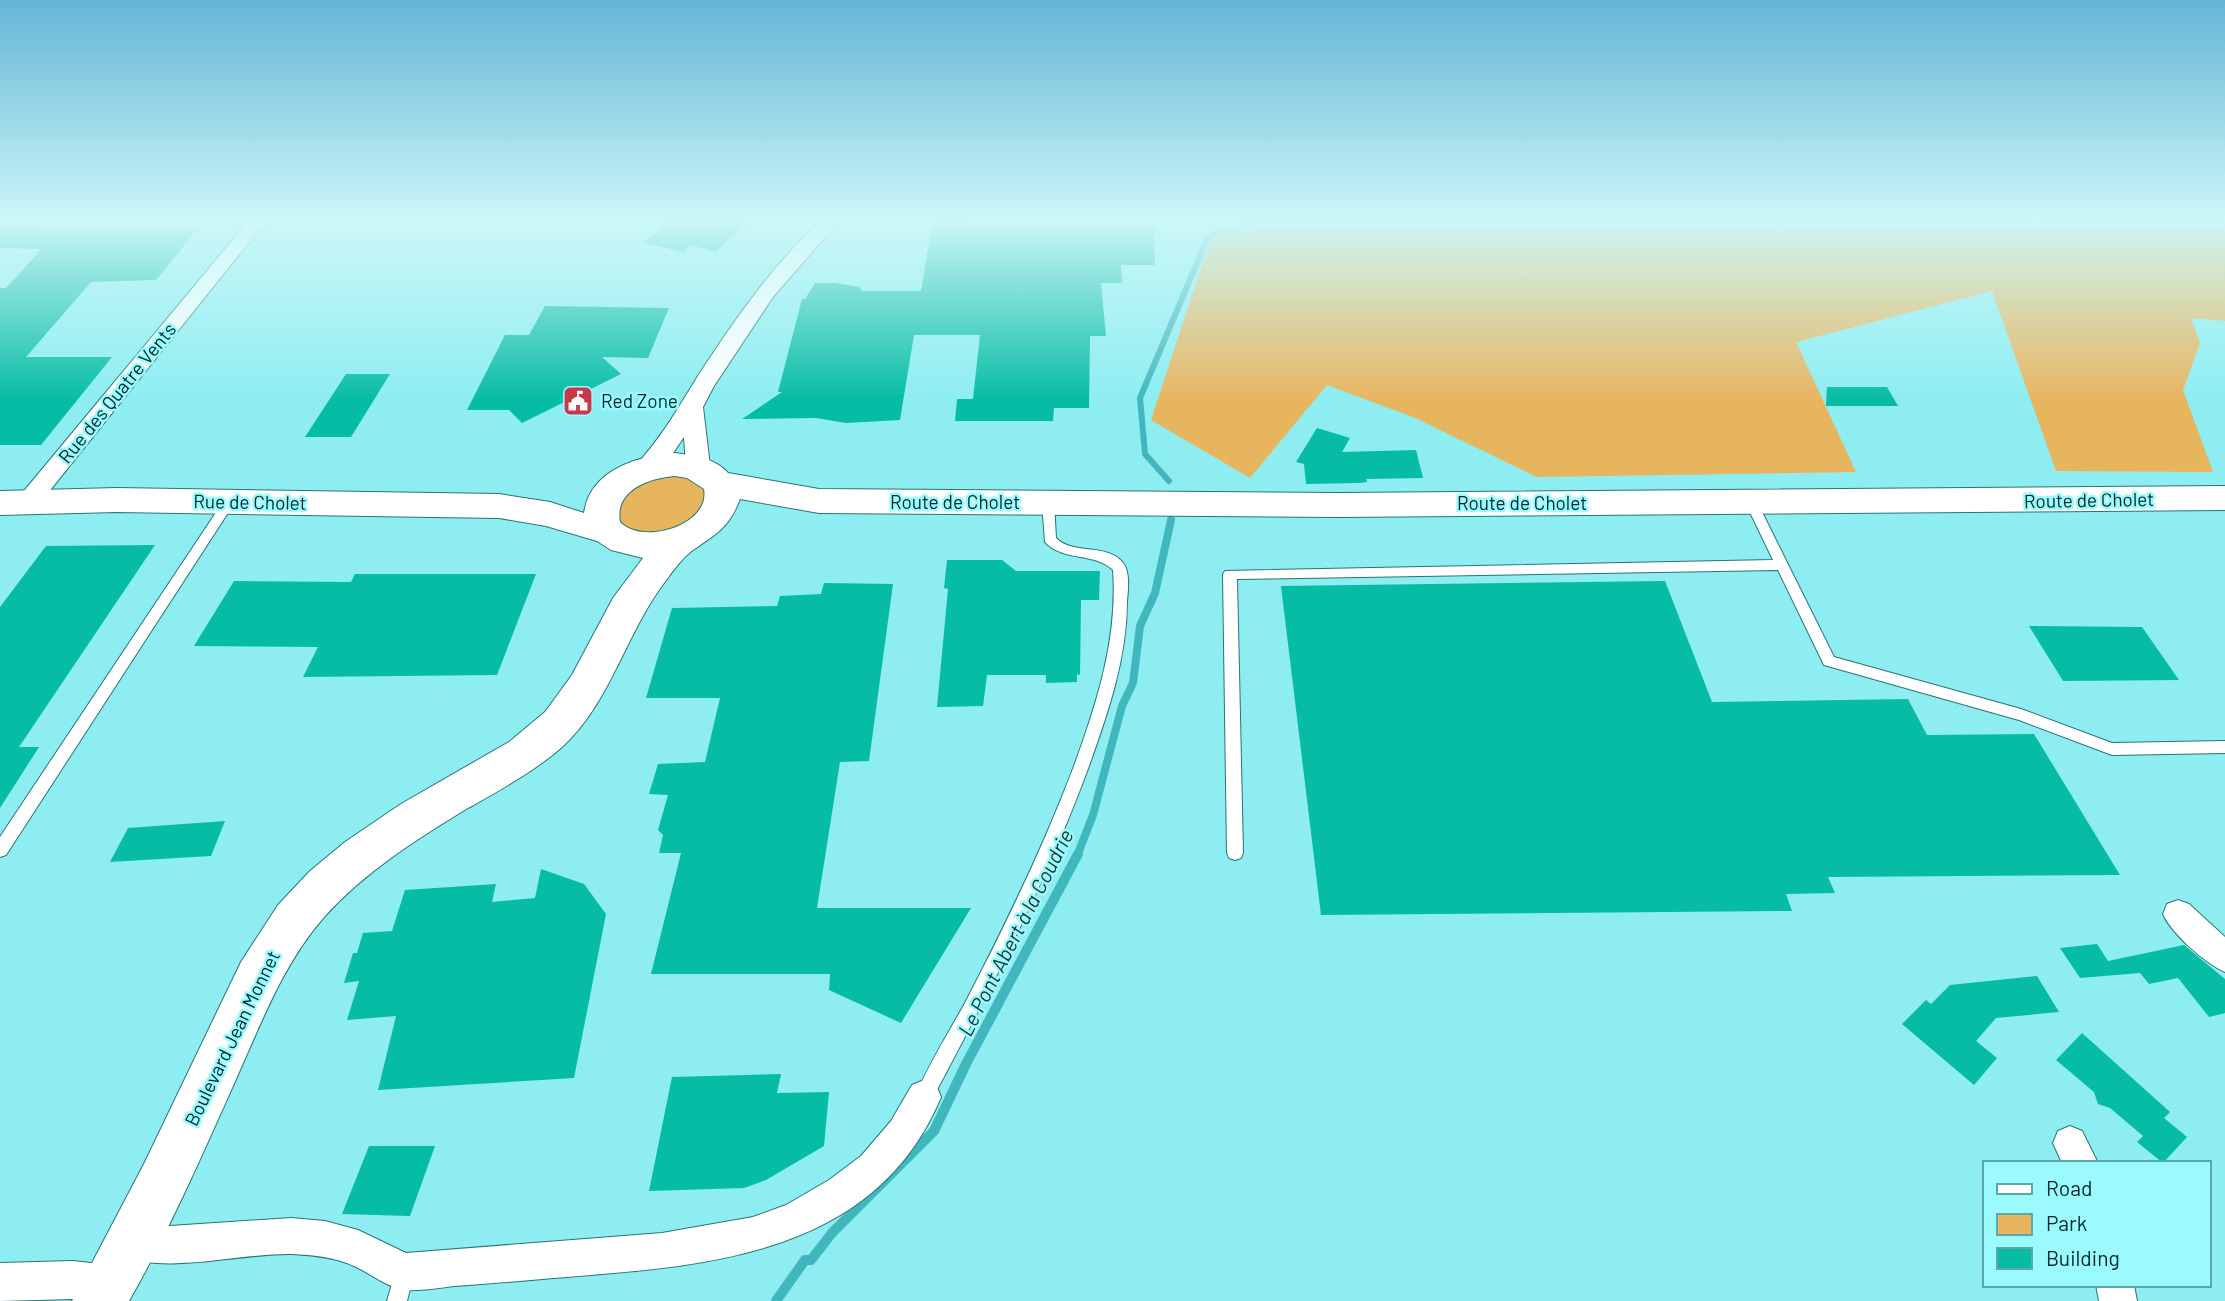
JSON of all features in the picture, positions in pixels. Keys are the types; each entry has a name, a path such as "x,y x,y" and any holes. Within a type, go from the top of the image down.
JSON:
{"main road":[{"path":"682,463 708,475 722,495 719,508 638,593 621,618 615,536 602,520 601,508 606,496 615,485 648,467 682,463"},
{"name":"Route de Cholet","path":"708,475 819,501 1338,505 2225,498"},
{"name":"Rue de Cholet","path":"499,506 559,498 615,485"},
{"name":"Route de Cholet","path":"696,530 819,501"},
{"name":"Rue de Cholet","path":"14,503 229,502 499,506 550,513 615,536"},
{"path":"615,536 652,545 696,530"},
{"name":"Boulevard Jean Monnet","path":"104,1292 132,1242 262,970 285,932 307,904 360,854 399,827 517,758 559,724 590,683 621,618"}],"street":[{"name":"Rue des Quatre Vents","path":"14,503 206,280"},
{"path":"648,467 692,407 708,375 778,280"},
{"path":"692,407 708,475"},
{"path":"2178,914 2225,957"},
{"path":"132,1242 170,1244 290,1236 326,1239 358,1248 401,1287 662,1251 753,1235 795,1220 842,1194 873,1168 903,1133 924,1097"},
{"path":"0,1282 73,1280 104,1292"}],"lane":[{"path":"0,850 229,502"},
{"path":"924,1097 1028,893 1069,804 1110,684 1120,617 1119,568 1107,558 1066,550 1052,543 1049,539 1048,502"},
{"path":"1751,502 1829,661 2021,715 2112,749 2225,747"},
{"path":"1236,853 1230,574 1782,565"}],"green space":[{"path":"1197,280 2225,280 2225,321 2191,318 2200,343 2183,390 2213,472 2056,471 1992,291 1796,342 1856,472 1537,477 1413,417 1327,385 1250,478 1151,420"},
{"path":"678,470 710,489 704,512 662,536 620,527 615,498 623,488"}],"building":[{"path":"14,280 156,280 91,282 26,357 112,357 41,445 0,445 0,288 6,288"},
{"path":"923,280 1122,280 1122,283 1101,283 1106,336 1090,336 1089,408 1054,408 1053,421 955,421 957,399 973,399 980,335 914,335 900,420 846,423 816,418 742,419 782,392 778,392 802,299 805,299 815,283 836,283 859,287 862,291 921,291"},
{"path":"545,306 669,308 648,358 602,357 621,374 522,423 509,410 467,410 505,335 529,335"},
{"path":"346,374 390,374 351,437 305,437"},
{"path":"1827,387 1887,387 1898,406 1826,406"},
{"path":"1317,428 1350,438 1342,452 1416,450 1423,478 1306,484 1304,464 1296,462"},
{"path":"155,545 19,747 39,747 0,808 0,607 46,546"},
{"path":"947,560 1002,560 1016,571 1100,571 1099,600 1081,600 1080,675 1077,674 1077,682 1046,683 1046,675 987,675 983,706 937,707 948,589 944,588"},
{"path":"355,574 536,574 497,675 303,677 318,647 194,646 234,581 351,582"},
{"path":"1665,581 1712,702 1908,699 1927,735 2034,734 2120,875 1828,877 1835,893 1786,894 1792,911 1321,915 1281,586"},
{"path":"824,583 893,584 869,761 840,762 817,908 971,908 901,1023 829,990 830,974 651,974 681,853 659,853 663,835 658,830 668,795 649,794 658,764 705,762 720,698 646,698 672,608 777,606 780,596 821,594"},
{"path":"2029,626 2142,627 2179,680 2063,681"},
{"path":"225,821 211,856 110,862 128,828"},
{"path":"541,869 584,884 606,914 574,1078 378,1090 396,1016 347,1020 359,981 344,983 353,953 357,953 363,933 392,931 405,890 496,884 492,902 535,898"},
{"path":"2097,944 2108,961 2184,945 2225,979 2225,1013 2209,1017 2178,978 2149,984 2140,973 2080,978 2060,948"},
{"path":"2037,976 2059,1012 1996,1018 1976,1041 1997,1058 1974,1085 1902,1024 1926,1000 1931,1004 1950,985"},
{"path":"2082,1033 2170,1112 2164,1118 2187,1137 2165,1161 2161,1161 2137,1142 2143,1136 2110,1108 2098,1104 2094,1092 2056,1060"},
{"path":"781,1074 777,1093 829,1092 824,1146 766,1180 744,1188 649,1191 672,1077"},
{"path":"369,1146 435,1146 410,1216 342,1214"}],"waterway":[{"name":"Le Pont Abert à la Coudrie","path":"1169,481 1145,454 1140,398 1190,280"},
{"name":"Le Pont Abert à la Coudrie","path":"1077,856 1093,815 1122,706 1133,683 1140,626 1155,593 1171,520"},
{"name":"Le Pont Abert à la Coudrie","path":"776,1301 805,1260 811,1260 832,1233 934,1131 966,1064 1077,856"}],"place":[{"name":"Red Zone","path":"578,401"}]}
